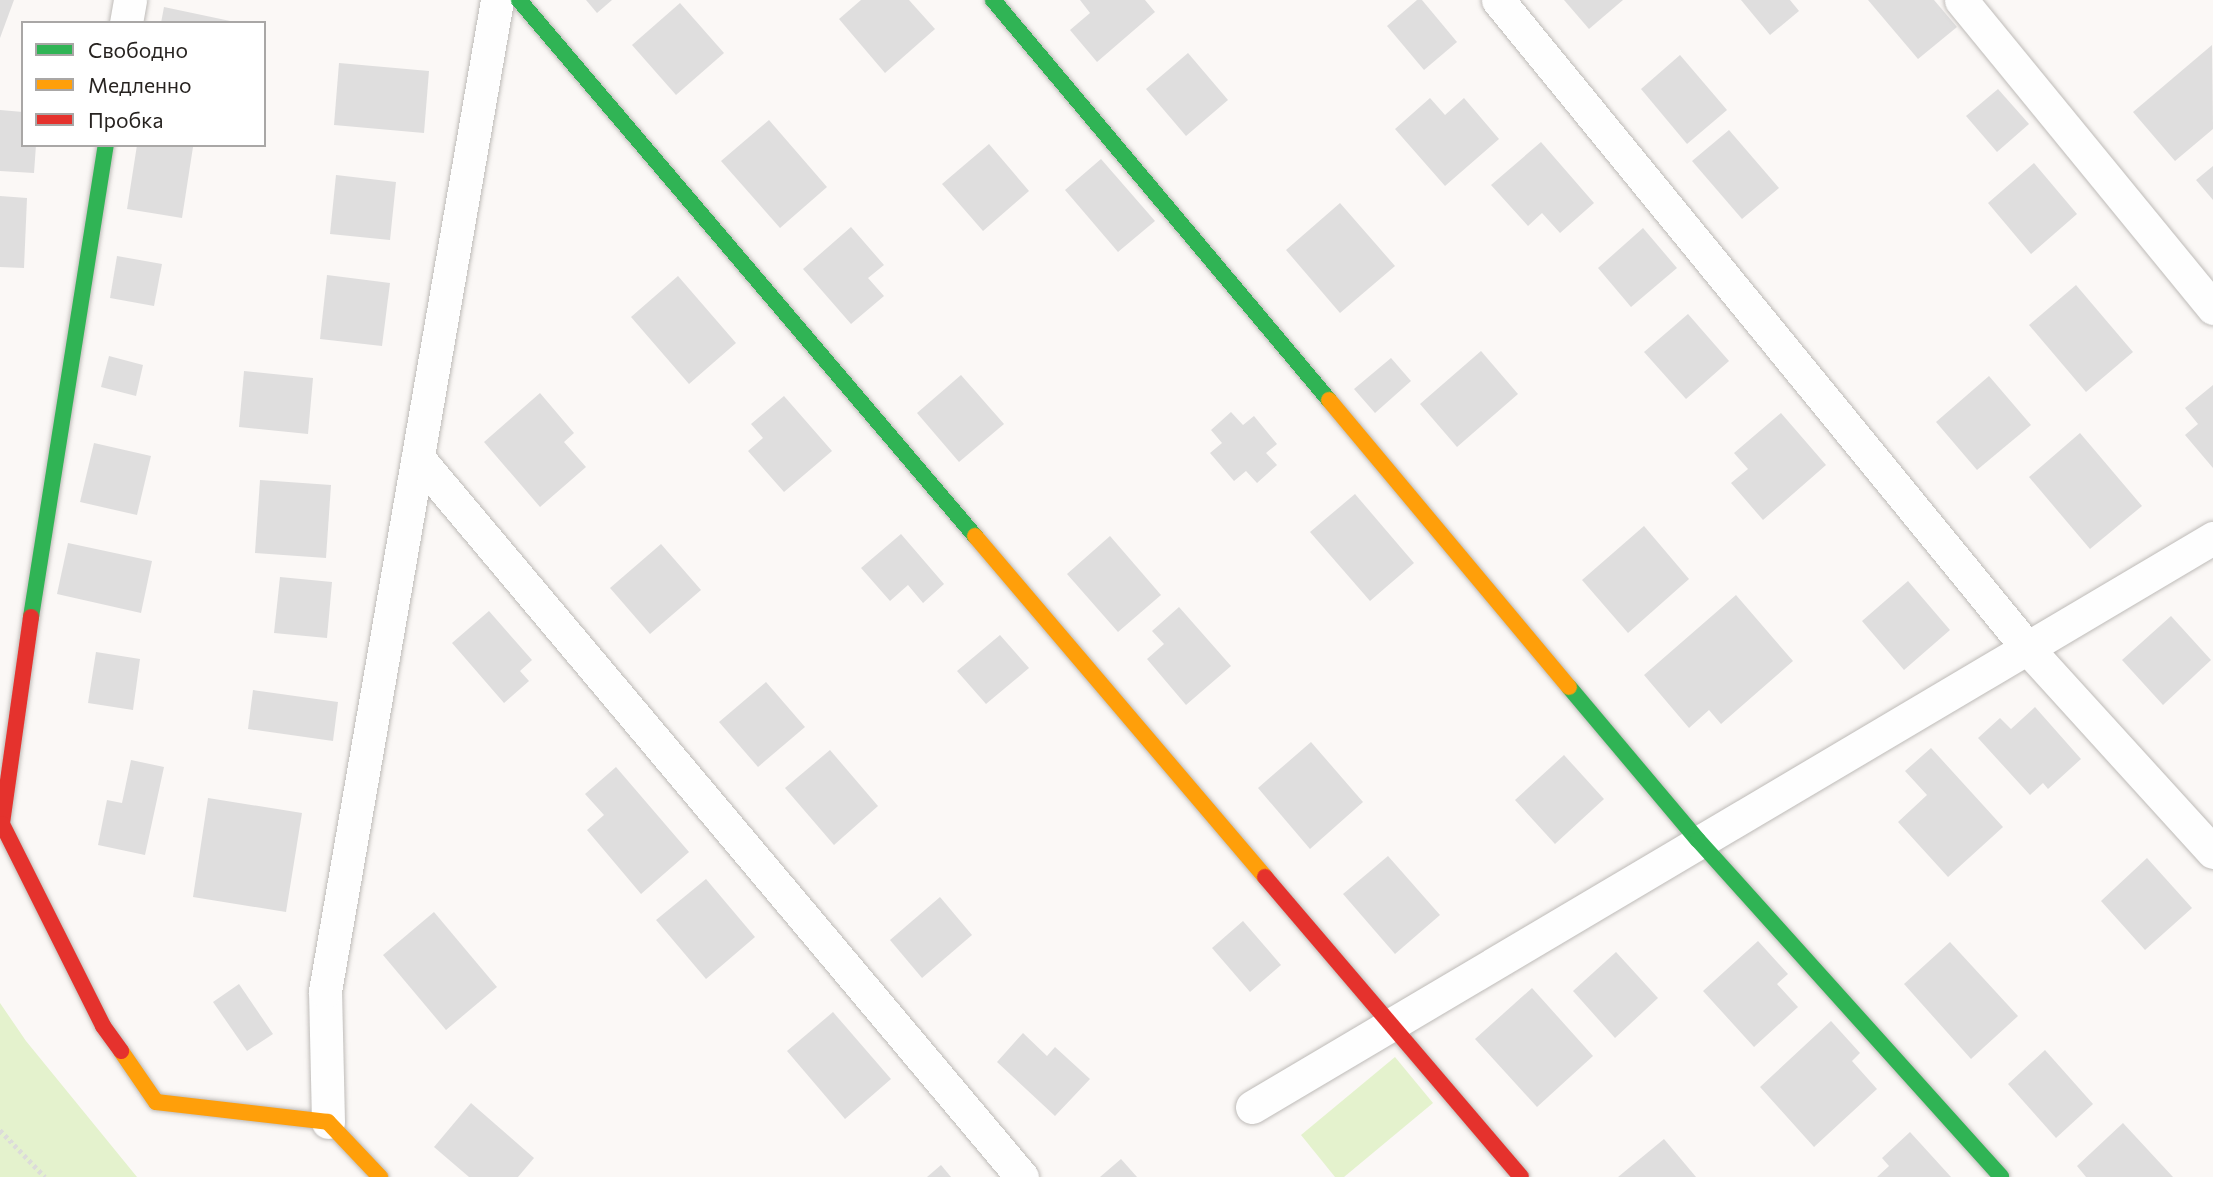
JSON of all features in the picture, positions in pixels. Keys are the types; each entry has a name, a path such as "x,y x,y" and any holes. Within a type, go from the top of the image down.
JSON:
{"street":[{"path":"126,21 130,0"},
{"path":"328,1122 325,991 496,0"},
{"path":"519,0 1387,1024 1521,1177"},
{"path":"993,0 1698,840 2001,1177"},
{"path":"1498,0 2029,650 2213,852"},
{"path":"1961,0 2213,308"},
{"path":"106,147 5,778 2,824 103,1026 156,1102 328,1122 380,1177"},
{"path":"418,458 1022,1177"},
{"path":"1252,1107 1387,1024 1698,840 2029,650 2213,538"}],"path":[{"path":"0,1130 45,1177"}],"green space":[{"path":"0,1003 26,1041 137,1177 0,1177"},
{"path":"1395,1057 1433,1103 1344,1177 1335,1177 1301,1135"}],"building":[{"path":"0,0 14,0 0,38"},
{"path":"586,0 612,0 597,13"},
{"path":"861,0 909,0 935,29 885,73 839,19"},
{"path":"1080,0 1145,0 1155,12 1097,62 1070,30 1090,13"},
{"path":"1417,0 1422,0 1457,42 1424,70 1387,26"},
{"path":"1564,0 1623,0 1589,29"},
{"path":"1741,0 1790,0 1799,11 1770,35"},
{"path":"1868,0 1934,0 1957,27 1918,59"},
{"path":"680,3 724,53 676,95 632,45"},
{"path":"164,7 230,21 161,21"},
{"path":"2212,45 2213,129 2175,161 2133,112"},
{"path":"1188,53 1228,100 1186,136 1146,89"},
{"path":"1680,55 1727,110 1687,144 1641,89"},
{"path":"339,63 429,71 424,133 334,125"},
{"path":"1998,89 2029,124 1997,152 1966,116"},
{"path":"1430,98 1445,115 1464,98 1499,139 1445,186 1395,129"},
{"path":"0,110 21,112 21,147 36,147 34,173 0,171"},
{"path":"769,120 827,187 780,228 721,161"},
{"path":"1729,130 1779,188 1742,219 1692,161"},
{"path":"1541,142 1594,203 1560,233 1542,213 1528,226 1491,185"},
{"path":"989,144 1029,191 983,231 942,184"},
{"path":"137,147 193,147 182,218 127,209"},
{"path":"1101,159 1155,221 1118,252 1065,190"},
{"path":"2034,163 2077,214 2031,254 1988,203"},
{"path":"2213,166 2213,200 2196,180"},
{"path":"336,175 396,182 390,240 330,234"},
{"path":"0,196 27,198 24,268 0,267"},
{"path":"1340,203 1395,266 1340,313 1286,250"},
{"path":"851,227 884,265 868,278 884,296 851,324 803,269"},
{"path":"1643,228 1677,268 1631,307 1598,268"},
{"path":"117,256 162,264 154,306 110,298"},
{"path":"327,275 390,283 382,346 320,339"},
{"path":"678,276 736,343 689,384 631,317"},
{"path":"2076,285 2133,352 2086,392 2029,325"},
{"path":"1688,314 1729,361 1686,399 1644,352"},
{"path":"1481,351 1518,394 1457,447 1420,404"},
{"path":"109,356 143,365 136,396 101,387"},
{"path":"1391,358 1411,381 1375,413 1354,389"},
{"path":"244,371 313,378 308,434 239,427"},
{"path":"961,375 1004,424 959,462 917,413"},
{"path":"1989,376 2031,425 1977,470 1936,422"},
{"path":"2213,385 2213,468 2185,435 2198,424 2185,408"},
{"path":"540,393 574,433 564,442 586,467 540,507 484,442"},
{"path":"784,396 832,451 784,492 748,451 763,438 751,424"},
{"path":"1231,412 1243,425 1254,416 1277,444 1266,453 1277,465 1257,483 1246,471 1234,481 1210,453 1222,443 1211,430"},
{"path":"1781,413 1826,465 1763,520 1731,483 1748,469 1734,453"},
{"path":"2080,433 2142,506 2090,549 2029,477"},
{"path":"94,443 151,456 137,515 80,502"},
{"path":"260,480 331,485 326,558 255,553"},
{"path":"1355,494 1414,563 1370,601 1310,532"},
{"path":"1644,526 1689,579 1628,633 1582,580"},
{"path":"901,534 944,584 923,603 908,585 890,601 861,568"},
{"path":"1110,536 1161,595 1118,632 1067,574"},
{"path":"68,543 152,561 141,613 57,594"},
{"path":"661,544 701,590 650,634 610,588"},
{"path":"280,577 332,582 327,638 274,633"},
{"path":"1908,581 1950,630 1904,670 1862,621"},
{"path":"1736,595 1793,661 1721,724 1709,710 1689,728 1644,675"},
{"path":"1179,607 1231,666 1186,705 1147,659 1164,644 1152,631"},
{"path":"489,611 532,660 520,671 529,681 504,703 452,643"},
{"path":"2171,616 2211,660 2163,705 2122,660"},
{"path":"1000,635 1029,668 986,704 957,671"},
{"path":"96,652 140,659 133,710 88,703"},
{"path":"766,682 805,727 758,767 719,722"},
{"path":"253,690 338,702 333,741 248,729"},
{"path":"2035,707 2081,759 2048,789 2043,783 2030,795 1978,738 2000,718 2011,729"},
{"path":"1311,742 1363,802 1310,849 1258,788"},
{"path":"1931,748 2003,827 1948,877 1898,822 1927,795 1905,771"},
{"path":"830,750 878,806 834,845 785,788"},
{"path":"1564,755 1604,799 1555,844 1515,800"},
{"path":"131,760 164,767 145,855 98,845 107,800 122,803"},
{"path":"616,767 689,852 641,894 587,830 604,815 585,794"},
{"path":"208,798 302,813 286,912 193,897"},
{"path":"1388,856 1440,915 1395,954 1343,894"},
{"path":"2147,858 2192,908 2145,950 2101,901"},
{"path":"706,879 755,937 706,979 656,920"},
{"path":"940,897 972,935 922,978 890,940"},
{"path":"434,912 497,987 446,1030 383,955"},
{"path":"1243,921 1281,965 1250,992 1212,948"},
{"path":"1758,941 1788,974 1777,984 1798,1007 1754,1047 1703,991"},
{"path":"1950,942 2018,1016 1971,1059 1904,984"},
{"path":"1616,952 1658,998 1615,1038 1573,991"},
{"path":"239,984 273,1034 247,1051 213,1002"},
{"path":"1532,988 1593,1056 1537,1107 1475,1039"},
{"path":"833,1012 891,1079 845,1119 787,1051"},
{"path":"1831,1021 1860,1053 1852,1061 1877,1089 1814,1147 1760,1087"},
{"path":"1023,1033 1047,1056 1055,1047 1090,1079 1055,1116 997,1062"},
{"path":"2045,1050 2093,1104 2056,1138 2008,1084"},
{"path":"471,1103 534,1158 518,1177 469,1177 434,1147"},
{"path":"2123,1123 2173,1177 2086,1177 2077,1166"},
{"path":"1910,1132 1951,1177 1877,1177 1889,1166 1882,1158"},
{"path":"1664,1139 1696,1177 1618,1177"},
{"path":"1121,1159 1137,1177 1100,1177"},
{"path":"941,1165 951,1177 927,1177"}],"traffic: fast":[{"path":"519,0 975,536"},
{"path":"993,0 1329,400"},
{"path":"31,617 106,147"},
{"path":"1569,687 1698,840 2001,1177"}],"traffic: slow":[{"path":"1329,400 1569,687"},
{"path":"975,536 1265,877"},
{"path":"121,1051 156,1102 328,1122 380,1177"}],"traffic: jam":[{"path":"31,617 2,824 103,1026 121,1051"},
{"path":"1265,877 1521,1177"}]}
